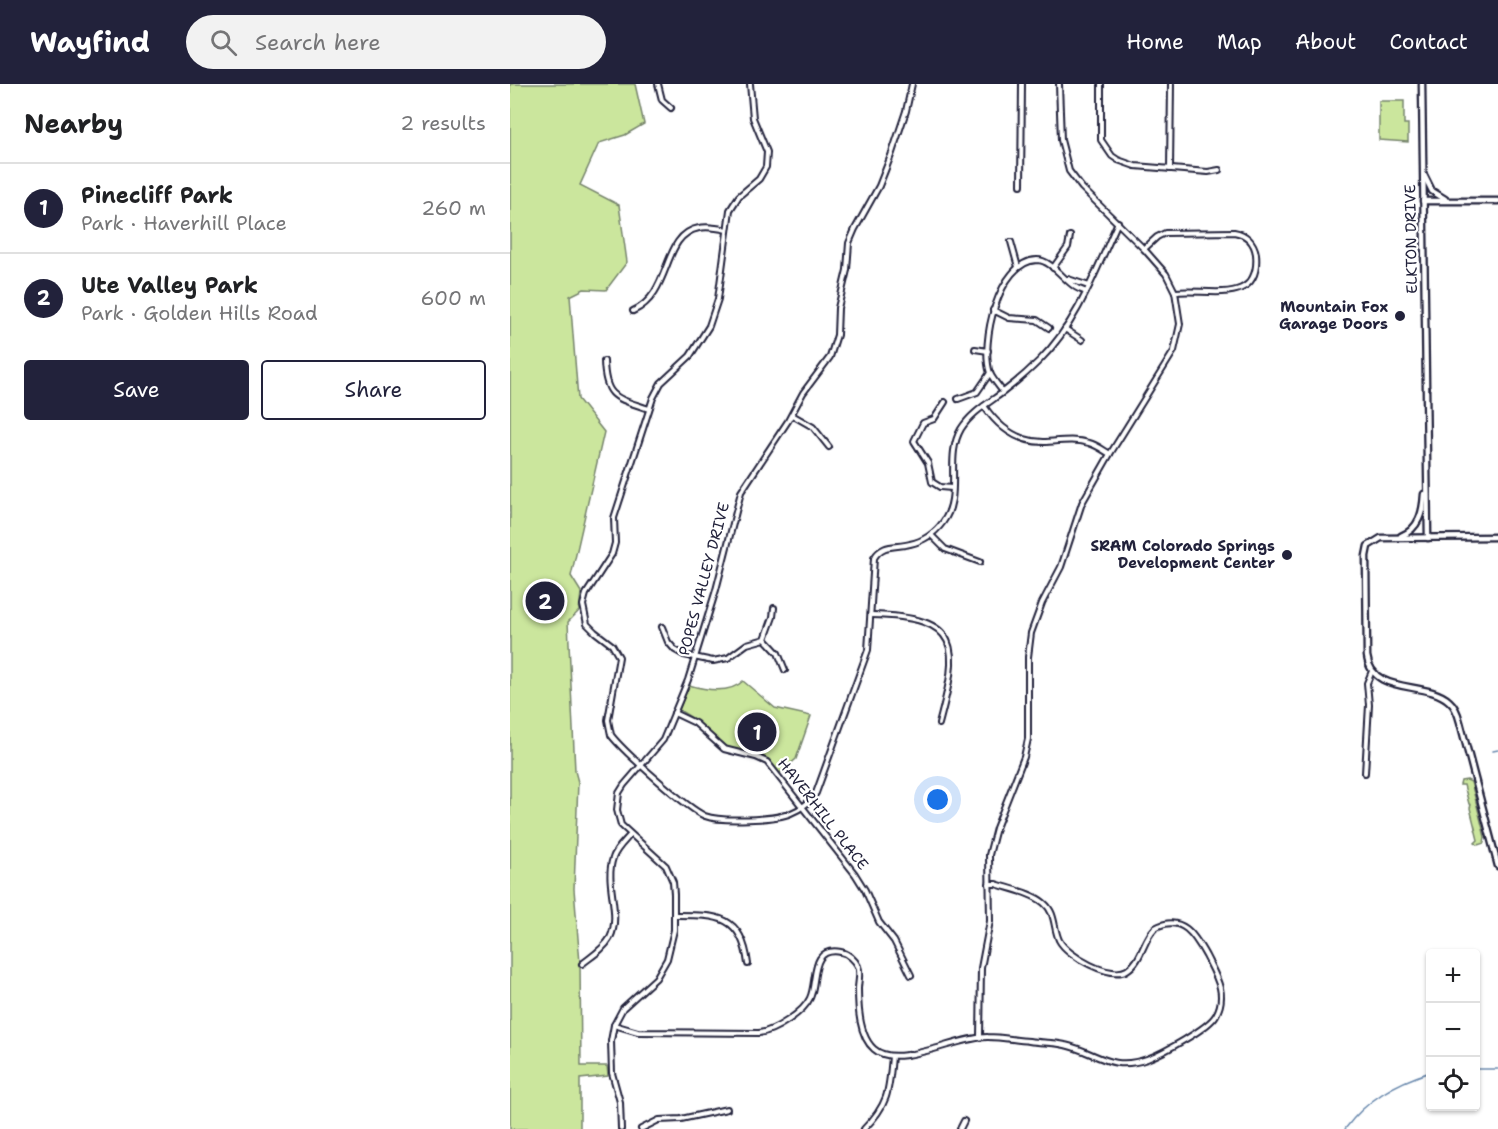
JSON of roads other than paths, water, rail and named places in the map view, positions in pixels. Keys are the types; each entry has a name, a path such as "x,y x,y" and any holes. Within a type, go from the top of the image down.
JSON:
{"street":[{"path":"658,84 662,100 671,108"},
{"path":"750,84 752,110 757,129 766,147 767,162 759,179 743,192 733,205 729,215 720,291 709,326 690,356 661,383 649,409 614,518 615,543 612,554 586,594 583,604 587,624 612,645 619,657 608,720 609,730 619,744 692,809 711,818 728,820 779,816 803,807 813,798 866,658 869,644 873,563 877,554 888,547 911,544 931,535 947,515 951,504 955,444 965,424 1040,360 1065,329 1089,286 1118,222"},
{"name":"POPES VALLEY DRIVE","path":"614,1025 623,1008 652,982 663,967 672,946 674,915 674,888 666,866 630,835 619,820 617,800 624,784 663,740 674,713 695,658 716,590 738,498 746,482 792,415 802,393 826,362 834,346 839,300 847,270 849,243 879,186 906,111 912,84"},
{"path":"1021,184 1022,84"},
{"path":"980,1037 981,968 990,921 988,861 993,835 1024,757 1028,740 1028,657 1031,633 1042,603 1061,567 1082,503 1174,351 1180,324 1175,292 1166,274 1078,183 1065,161 1060,140 1059,84"},
{"path":"1101,84 1100,131 1106,148 1118,160 1135,166 1208,172 1219,170"},
{"path":"1170,169 1171,84"},
{"name":"ELKTON DRIVE","path":"1422,84 1428,538"},
{"path":"1423,166 1425,178 1432,191 1443,198 1457,201"},
{"path":"1423,201 1498,201"},
{"path":"633,311 643,306 659,286 668,267 672,250 682,236 697,228 727,230"},
{"path":"1144,249 1157,237 1169,232 1234,232 1251,241 1255,251 1256,270 1253,280 1246,287 1232,291 1175,292"},
{"path":"1053,268 1068,247 1070,236"},
{"path":"1011,242 1018,267"},
{"path":"1003,392 990,372 988,351 993,310 1002,289 1018,267 1037,260 1043,261 1072,285 1086,292"},
{"path":"1067,279 1089,286"},
{"path":"993,310 1009,318 1036,320 1049,328"},
{"path":"1065,329 1082,340"},
{"path":"975,349 988,351"},
{"path":"604,361 605,380 613,394 649,409"},
{"path":"958,399 976,392 990,372"},
{"path":"945,402 934,419 923,423 914,441 928,463 932,482 940,487 952,488"},
{"path":"984,406 996,422 1015,436 1036,442 1082,441 1095,445 1110,454"},
{"path":"792,415 813,427 829,447"},
{"path":"1400,537 1414,529 1419,519 1423,507 1426,474"},
{"path":"931,535 945,549 980,562"},
{"path":"1498,537 1381,538 1371,543 1367,551 1366,567 1366,656 1372,671 1385,681 1441,696 1453,706 1460,722 1498,866"},
{"path":"765,639 774,608"},
{"path":"871,615 922,621 933,625 945,635 950,648 949,683 939,724"},
{"path":"662,627 668,642 675,650 695,658 713,661 723,660 743,645 765,639"},
{"path":"765,639 778,653 785,670"},
{"path":"1365,773 1369,705 1367,683 1372,671"},
{"name":"HAVERHILL PLACE","path":"674,713 695,723 724,749 764,760 855,874 879,922 894,941 911,975"},
{"path":"582,964 601,949 611,937 613,921 611,865 617,850 630,835"},
{"path":"621,1129 620,1102 612,1073 614,1025 638,1032 759,1032 772,1030 807,1004 812,995 815,968 820,958 830,953 840,952 851,957 858,966 859,1000 866,1038 877,1051 892,1056 904,1056 980,1037 1066,1045 1107,1061 1126,1063 1154,1056 1214,1019 1221,1003 1220,986 1196,938 1184,927 1169,923 1155,928 1133,966 1125,972 1111,973 1067,950 1060,941 1052,914 1042,901 996,884 989,884"},
{"path":"674,915 709,915 730,923 741,936 748,964"},
{"path":"864,1129 881,1111 888,1097 892,1056"},
{"path":"641,1129 659,1120 681,1119 727,1109"},
{"path":"960,1129 964,1121"}],"waterway":[{"path":"1493,751 1498,750"},
{"path":"1480,1069 1498,1069"},
{"path":"1345,1129 1363,1109 1383,1093 1405,1081 1426,1073"}],"place":[{"name":"Mountain Fox Garage Doors","path":"1400,316"},
{"name":"SRAM Colorado Springs Development Center","path":"1287,555"},
{"name":"Ute Valley Park","path":"545,601"},
{"name":"Pinecliff Park","path":"757,732"}]}
